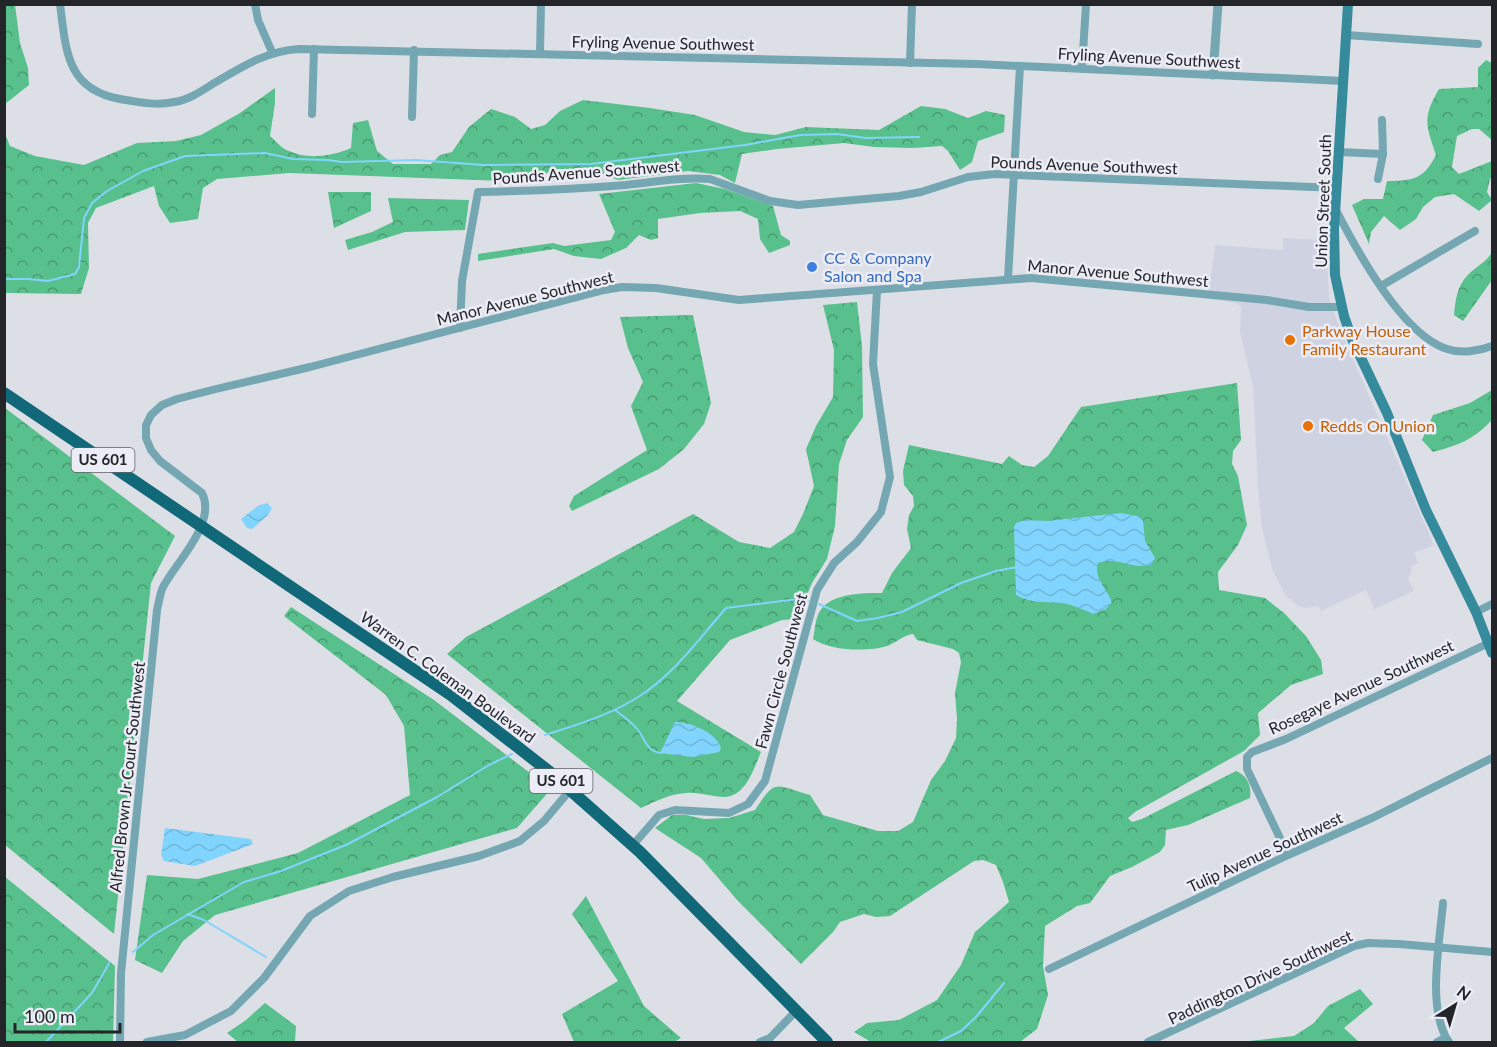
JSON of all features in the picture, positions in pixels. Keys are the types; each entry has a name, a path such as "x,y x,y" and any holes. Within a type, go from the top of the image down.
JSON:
{"highway":[{"name":"Warren C. Coleman Boulevard","path":"4,393 451,695 517,745 571,789 633,845 827,1042"}],"main road":[{"name":"Union Street South","path":"1348,4 1336,188 1334,259 1342,307 1352,339 1387,413 1426,510 1491,648"}],"street":[{"name":"Fryling Avenue Southwest","path":"60,4 68,56 80,80 96,93 157,104 175,102 196,94 253,60 272,52 314,49 1020,66 1343,81"},
{"path":"255,4 258,20 272,52"},
{"path":"540,53 541,4"},
{"path":"910,63 912,4"},
{"path":"1082,69 1086,4"},
{"path":"1212,75 1218,4"},
{"path":"1346,35 1478,44"},
{"path":"312,114 314,49"},
{"path":"412,117 414,50"},
{"path":"1008,279 1020,66"},
{"path":"1378,180 1383,154 1383,120"},
{"path":"1339,152 1383,154"},
{"name":"Pounds Avenue Southwest","path":"460,328 462,281 478,192 627,185 671,179 710,179 770,201 787,204 818,204 899,196 980,174 1336,188"},
{"path":"1335,209 1381,286 1405,317 1435,344 1454,351 1473,351 1492,346"},
{"path":"1381,286 1475,231"},
{"name":"Manor Avenue Southwest","path":"202,526 205,508 202,493 160,461 151,450 146,431 148,420 154,411 177,399 460,328 572,297 622,287 656,288 739,300 1008,279 1067,280 1267,300 1309,308 1342,307"},
{"name":"Fawn Circle Southwest","path":"633,845 659,814 675,810 729,813 748,804 765,781 817,590 834,563 857,542 881,512 890,477 873,364 877,290"},
{"name":"Alfred Brown Jr Court Southwest","path":"120,1042 121,973 157,610 162,589 202,526"},
{"path":"1476,612 1492,604"},
{"name":"Rosegaye Avenue Southwest","path":"1288,855 1247,769 1247,757 1252,752 1491,648"},
{"name":"Tulip Avenue Southwest","path":"1049,969 1288,855 1372,818 1492,758"},
{"path":"147,1042 185,1035 231,1011 264,978 310,916 349,891 393,877 479,856 520,841 543,821 571,789"},
{"path":"1437,1042 1447,1040 1435,998 1443,903"},
{"name":"Paddington Drive Southwest","path":"1148,1042 1354,946 1389,943 1492,952"},
{"path":"760,1042 770,1038 796,1011"}],"shaded area":[{"path":"1283,238 1326,240 1329,298 1339,327 1434,545 1414,553 1418,563 1411,567 1412,572 1408,578 1414,591 1374,609 1366,590 1321,611 1318,606 1307,608 1298,606 1286,596 1272,569 1262,529 1253,387 1240,332 1241,306 1208,299 1215,245 1283,250"}],"green space":[{"path":"5,4 15,5 20,43 28,68 29,85 5,104"},
{"path":"1486,60 1492,63 1492,140 1479,129 1472,129 1457,136 1452,167 1459,174 1492,161 1492,177 1487,192 1492,200 1479,211 1454,194 1435,197 1423,207 1416,219 1400,230 1384,216 1371,232 1369,244 1352,205 1364,199 1383,199 1387,181 1411,179 1427,169 1436,155 1428,128 1428,114 1439,89 1478,87 1478,68"},
{"path":"275,88 270,136 284,149 296,154 312,156 344,151 351,148 353,123 368,120 377,151 393,164 431,164 440,155 452,152 469,127 491,109 515,117 531,129 545,125 560,111 583,100 695,115 744,132 775,135 806,127 879,130 921,106 945,109 968,118 986,111 1005,115 1004,132 978,141 972,162 960,170 942,146 874,147 844,143 742,154 735,183 720,175 688,171 618,180 590,169 554,169 532,182 289,173 217,179 203,188 198,219 170,223 159,206 154,186 96,208 88,223 89,268 81,294 5,293 5,134 10,146 35,156 84,165 137,143 176,141 201,135 240,113"},
{"path":"696,183 725,189 773,206 781,235 790,241 790,245 769,253 760,239 758,219 740,211 700,213 658,219 658,238 651,240 639,235 626,248 601,259 574,256 554,249 478,261 478,254 553,243 564,246 611,240 615,232 599,194"},
{"path":"328,192 371,192 371,211 334,228"},
{"path":"388,198 469,200 465,230 405,232 348,250 345,240 372,232 393,222"},
{"path":"1492,252 1492,280 1463,321 1454,315 1459,289 1464,279"},
{"path":"857,302 862,346 863,417 847,440 839,464 835,526 827,559 812,583 797,619 782,620 730,640 677,701 761,752 744,787 732,796 686,793 663,798 641,808 447,654 466,637 693,514 739,542 770,548 794,532 814,486 806,449 833,397 834,350 823,305"},
{"path":"693,315 711,403 704,424 684,449 659,469 572,511 569,506 574,496 647,450 631,406 643,382 628,348 620,317"},
{"path":"1237,383 1241,440 1233,451 1232,464 1238,476 1247,525 1238,545 1218,572 1219,590 1265,598 1284,613 1306,636 1321,660 1323,674 1291,685 1258,713 1260,735 1244,751 1128,818 1132,822 1142,819 1236,771 1246,778 1249,785 1250,798 1188,825 1166,830 1165,845 1160,852 1110,876 1090,903 1077,906 1045,926 1043,966 1048,995 1037,1029 1020,1042 871,1042 854,1032 867,1023 899,1020 937,1000 961,965 975,932 1009,902 996,865 983,860 974,861 890,916 876,917 864,914 840,922 801,964 738,901 701,858 655,828 672,815 704,819 729,818 755,810 767,793 777,787 810,795 823,815 878,831 898,831 913,822 931,780 945,761 956,738 955,693 961,662 959,653 953,649 917,640 913,634 887,646 870,649 839,648 813,639 817,617 825,605 848,595 882,593 892,573 911,548 907,529 909,515 914,506 913,496 904,485 903,471 909,445 1002,464 1009,456 1022,465 1034,467 1048,456 1081,407"},
{"path":"1492,390 1492,420 1472,437 1433,452 1422,440 1433,415 1470,403"},
{"path":"5,408 175,536 151,583 114,934 5,845"},
{"path":"291,607 434,700 551,789 517,828 215,915 183,941 162,973 135,960 147,875 198,879 298,853 410,795 404,726 386,695 284,616"},
{"path":"4,876 115,966 113,1042 5,1042"},
{"path":"586,896 644,1006 681,1038 674,1042 574,1042 562,1014 618,981 572,914"},
{"path":"1360,989 1373,1004 1344,1028 1359,1042 1240,1042 1294,1036 1314,1023 1328,1006"},
{"path":"265,1003 296,1026 295,1042 238,1042 227,1033"}],"water":[{"path":"267,503 272,508 268,515 252,529 247,528 241,519 258,506"},
{"path":"1121,513 1138,516 1143,520 1145,541 1155,558 1151,565 1144,566 1111,561 1098,563 1097,573 1111,600 1106,609 1093,614 1066,604 1033,601 1016,595 1014,527 1016,523 1025,520 1047,521"},
{"path":"675,722 695,726 714,737 721,748 719,752 693,757 660,753"},
{"path":"165,828 251,839 253,844 195,866 164,861 161,855"}],"waterway":[{"path":"4,279 48,281 75,274 79,267 84,218 92,203 107,191 143,171 185,156 265,153 293,159 342,162 416,160 484,165 591,164 745,145 800,135 837,134 866,138 919,137"},
{"path":"819,604 857,621 878,618 902,612 961,583 996,571 1017,567"},
{"path":"545,735 602,715 648,690 673,669 726,608 798,599 808,601"},
{"path":"615,710 636,727 649,748 662,753"},
{"path":"133,952 153,935 244,882 281,871 348,844 512,754"},
{"path":"187,914 204,920 266,957"},
{"path":"46,1042 92,993 110,962"},
{"path":"938,1042 961,1031 976,1017 1004,983"}],"place":[{"name":"CC & Company Salon and Spa","path":"812,267"},
{"name":"Parkway House Family Restaurant","path":"1290,340"},
{"name":"Redds On Union","path":"1308,426"}]}
